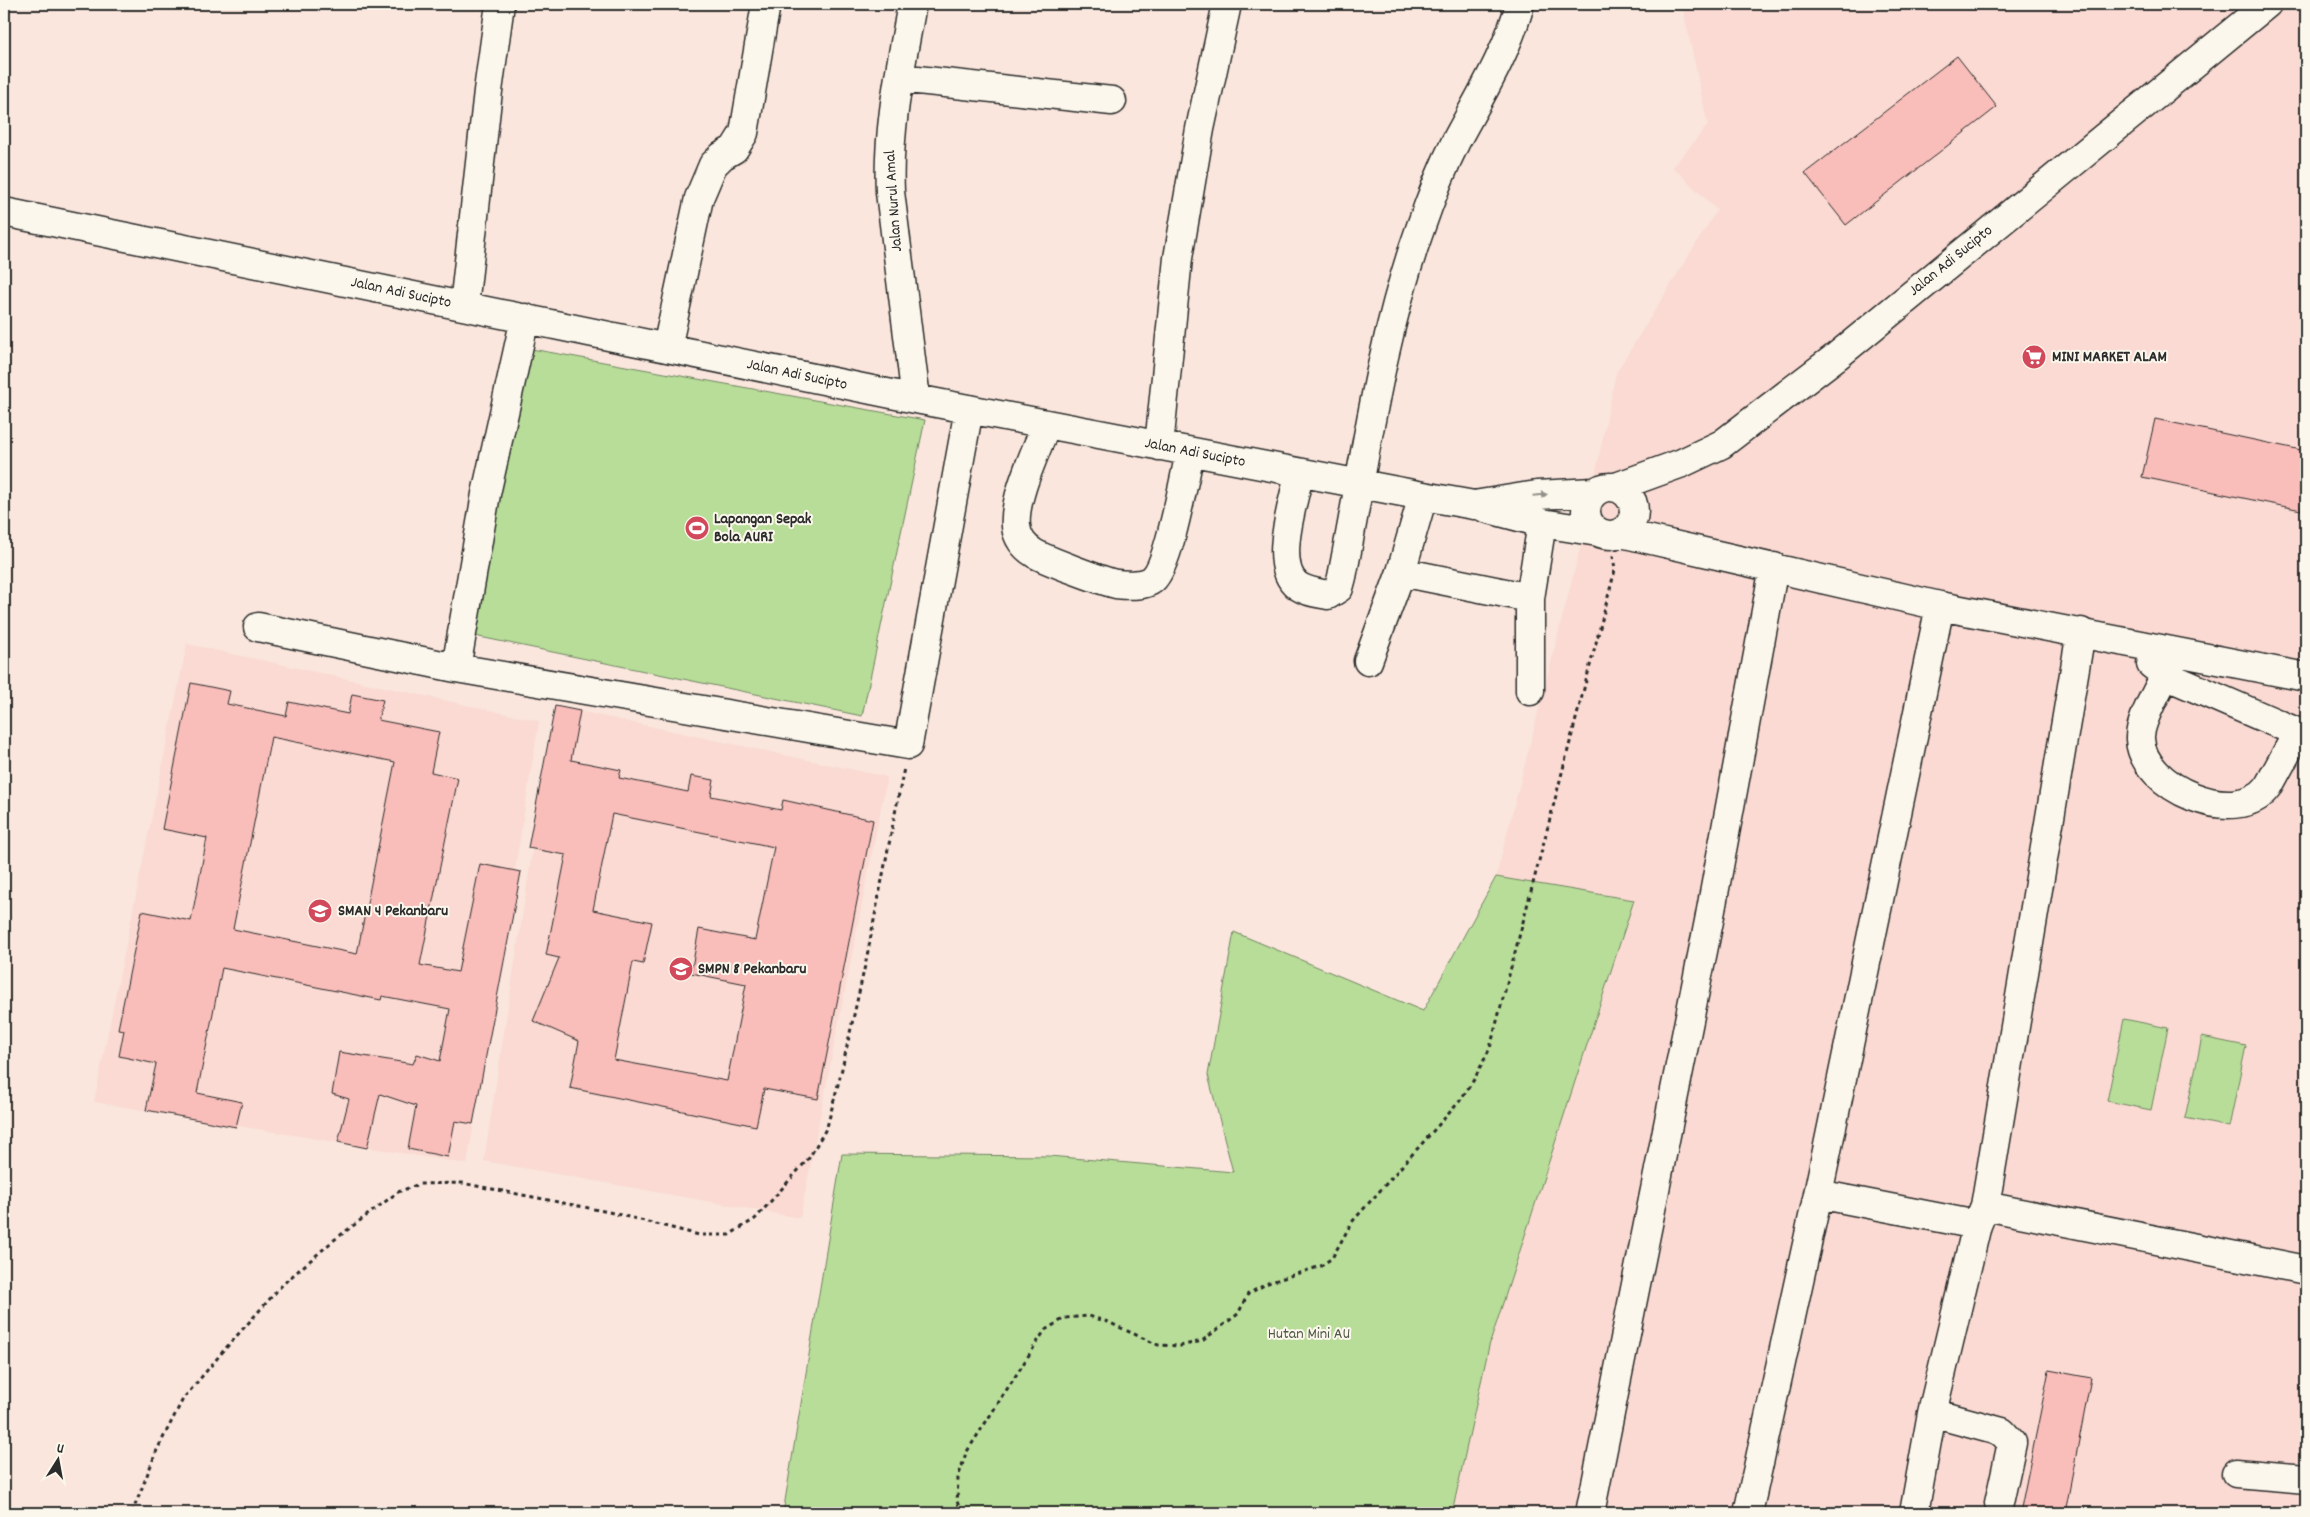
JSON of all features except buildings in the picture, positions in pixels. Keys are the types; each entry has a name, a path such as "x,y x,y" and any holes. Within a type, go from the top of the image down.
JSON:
{"street":[{"path":"464,306 488,91 500,4"},
{"path":"667,348 699,198 713,165 722,156 734,150 744,133 766,4"},
{"name":"Jalan Nurul Amal","path":"912,4 898,78 889,145 890,192 916,400"},
{"path":"1159,446 1178,258 1200,129 1227,4"},
{"path":"1299,474 1286,540 1286,567 1290,578 1298,586 1306,591 1328,595 1339,588 1361,485 1388,335 1420,229 1455,144 1508,41 1520,4"},
{"name":"Jalan Adi Sucipto","path":"4,212 916,400 1299,474 1474,505 1537,495 1605,490 1682,463 1722,444 1837,356 2267,4"},
{"path":"898,78 1112,101"},
{"path":"456,668 486,494 525,318"},
{"path":"258,627 456,668 908,745 969,409"},
{"path":"1046,425 1016,505 1016,526 1020,541 1034,553 1115,584 1141,584 1152,581 1159,571 1167,548 1190,453"},
{"path":"1605,490 1624,491 1634,504 1632,521 1610,533 1588,521 1586,513 1589,498 1605,490"},
{"path":"1368,661 1401,572 1423,496"},
{"path":"1474,505 1542,522 1610,533 1774,567 1940,606 2081,632 2141,646 2306,678"},
{"path":"1530,691 1530,598 1542,522"},
{"path":"1590,1513 1709,921 1774,567"},
{"path":"1401,572 1530,598"},
{"path":"1748,1513 1818,1194 1940,606"},
{"path":"1914,1513 1932,1412 1981,1216 2081,632"},
{"path":"2141,646 2153,666 2165,675 2302,734 2262,795 2253,801 2215,804 2189,796 2171,785 2154,771 2143,758 2140,738 2142,730 2165,675"},
{"path":"1818,1194 1981,1216 2306,1270"},
{"path":"1932,1412 2002,1432 2012,1443 1998,1503"},
{"path":"2236,1473 2306,1479"}],"path":[{"path":"960,1513 957,1501 958,1478 966,1453 1044,1330 1065,1318 1089,1316 1108,1322 1158,1344 1180,1346 1202,1341 1238,1314 1248,1294 1268,1283 1321,1266 1332,1258 1352,1222 1459,1102 1475,1078 1490,1048 1615,570 1610,533"},
{"path":"132,1513 157,1450 183,1399 284,1283 334,1240 398,1192 419,1184 462,1183 609,1212 699,1235 729,1235 755,1218 809,1158 827,1127 842,1073 866,962 908,745"}],"shaded area":[{"path":"1682,4 2306,4 2306,1513 783,1513 842,1154 1049,1156 1233,1172 1208,1075 1234,932 1424,1011 1496,877 1580,549 1616,373 1717,210 1673,167 1708,125"},
{"name":"SMAN 4 Pekanbaru","path":"187,644 539,721 467,1164 94,1102"},
{"name":"SMPN 8 Pekanbaru","path":"555,706 887,777 800,1218 484,1161"}],"green space":[{"name":"Lapangan Sepak Bola AURI","path":"526,348 925,420 862,716 470,635"},
{"name":"Hutan Mini AU","path":"1496,877 1634,900 1489,1346 1452,1513 783,1513 842,1154 1049,1156 1233,1172 1208,1075 1234,932 1423,1011"},
{"path":"2124,1019 2168,1028 2151,1110 2107,1101"},
{"path":"2202,1037 2246,1046 2229,1127 2185,1118"}],"place":[{"name":"MINI MARKET ALAM","path":"2034,357"},
{"name":"Lapangan Sepak Bola AURI","path":"697,528"},
{"name":"SMAN 4 Pekanbaru","path":"320,911"},
{"name":"SMPN 8 Pekanbaru","path":"681,969"}]}
